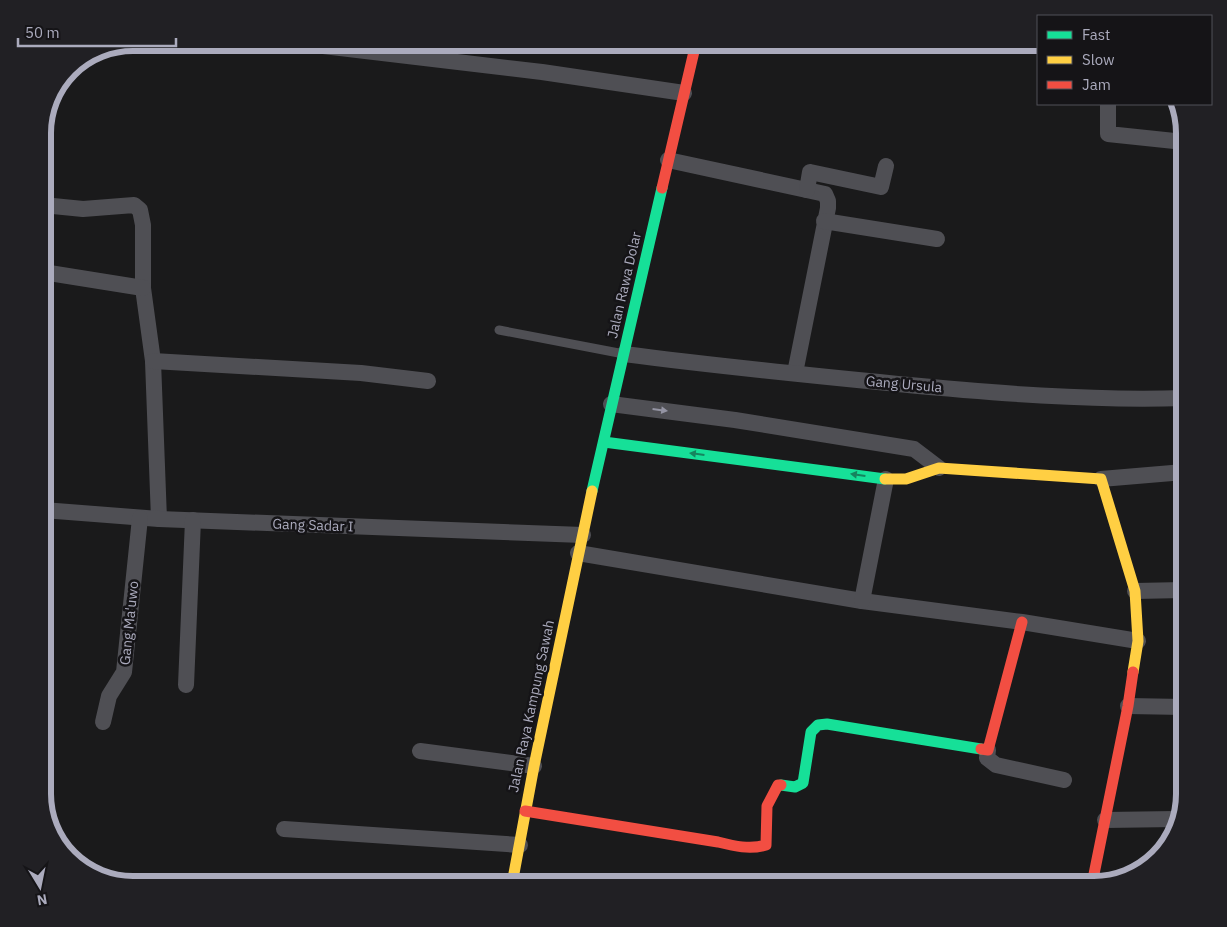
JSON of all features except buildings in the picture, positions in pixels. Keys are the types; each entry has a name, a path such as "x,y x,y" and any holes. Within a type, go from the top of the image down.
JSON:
{"street":[{"path":"405,51 684,93"},
{"name":"Jalan Rawa Dolar","path":"583,535 611,404 694,51"},
{"path":"1108,105 1108,134 1176,141"},
{"path":"668,160 825,194 828,201 795,373"},
{"path":"807,190 810,172 881,187 886,166"},
{"path":"51,206 83,209 134,204 140,210 143,226 143,288 153,361 159,519"},
{"path":"824,220 936,239"},
{"path":"51,273 143,288"},
{"name":"Gang Ursula","path":"624,354 963,390 1064,397 1176,398"},
{"path":"153,361 361,373 428,381"},
{"path":"611,404 735,420 914,449 939,468"},
{"path":"604,442 886,479 906,479 939,468 1101,479 1176,473"},
{"path":"862,601 886,479"},
{"path":"1094,876 1128,706 1138,641 1135,591 1101,479"},
{"name":"Gang Sadar I","path":"51,511 159,519 583,535"},
{"name":"Gang Ma'uwo","path":"103,722 109,696 124,672 140,518"},
{"path":"186,685 193,520"},
{"name":"Jalan Raya Kampung Sawah","path":"514,876 534,766 583,535"},
{"path":"578,553 862,601 1022,622 1138,641"},
{"path":"1135,591 1176,590"},
{"path":"1022,622 987,758 996,765 1064,780"},
{"path":"1128,706 1176,707"},
{"path":"525,811 731,845 760,848 766,845 767,806 771,796 778,785 795,787 802,783 811,732 818,724 988,750"},
{"path":"420,751 534,766"},
{"path":"1105,820 1171,819"},
{"path":"284,828 520,845"}],"lane":[{"path":"499,330 624,354"}],"traffic: fast":[{"path":"592,491 662,188"},
{"path":"604,442 885,479"},
{"path":"781,785 795,787 803,783 811,732 818,725 827,724 981,749"}],"traffic: slow":[{"path":"885,479 906,479 939,468 1101,479 1135,591 1138,641 1133,672"},
{"path":"513,876 534,766 592,491"}],"traffic: jam":[{"path":"662,188 694,51"},
{"path":"981,749 988,750 1022,622"},
{"path":"1094,876 1128,706 1133,672"},
{"path":"525,811 736,846 754,847 766,845 767,806 778,785 781,785"}]}
